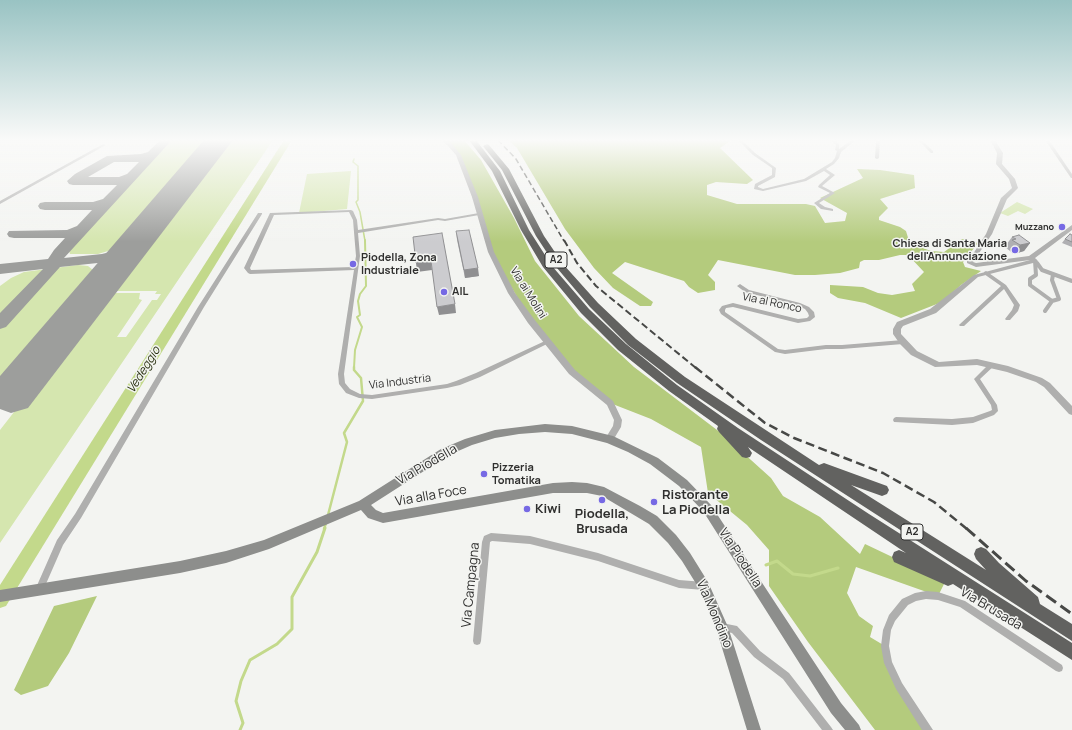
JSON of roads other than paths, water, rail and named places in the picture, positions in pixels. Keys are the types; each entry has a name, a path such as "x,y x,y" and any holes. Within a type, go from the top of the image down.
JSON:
{"highway":[{"name":"A2","path":"498,174 534,246 548,267 585,312 613,339 649,370 705,411 1002,608 1072,652"},
{"name":"A2","path":"508,174 536,229 568,276 594,305 628,338 655,360 765,437 1066,629"},
{"name":"A2","path":"705,411 746,453"},
{"name":"A2","path":"765,437 833,472 882,490"},
{"name":"A2","path":"981,554 994,568 1066,629"},
{"name":"A2","path":"899,557 937,574 1002,608"}],"main road":[{"name":"Via Piodella","path":"0,596 180,567 265,545 333,518 363,504 445,452 469,442 495,434 519,430 545,428 572,430 609,439 654,461 683,483 707,508 836,708 854,730"},
{"name":"Via alla Foce","path":"363,504 372,514 383,518 553,488 572,487 587,488 604,492 646,515"},
{"name":"Via Mondino","path":"646,515 662,528 680,548 704,586 722,626 754,730"}],"street":[{"path":"0,203 52,174"},
{"name":"Via ai Molini","path":"466,174 475,197 491,252 512,293 547,342 572,372 610,403 618,420 617,427 609,439"},
{"path":"774,174 774,176 756,185 756,187 758,189 766,190 805,180 815,174"},
{"path":"831,210 818,206 816,203 833,193 820,187 833,175 832,174"},
{"path":"1008,174 1012,179 1014,188 1004,198 989,234 969,262 976,265 1035,258"},
{"name":"Via Industria","path":"356,268 250,272 247,268 272,214 351,211 355,220 358,256 341,374 342,384 348,391 359,396 367,397 447,386 458,383 547,342"},
{"path":"35,590 60,543 78,516 201,307 260,214"},
{"path":"356,232 479,214"},
{"path":"1072,227 1035,258 986,273 970,280 958,292 933,311 900,324 897,329 897,334 914,353 938,365 964,362 992,365 1039,380 1046,385 1072,412"},
{"path":"1035,258 1042,270 1072,281"},
{"path":"1035,258 1036,275 1030,280 1030,285 1052,301"},
{"path":"986,273 1004,286 1018,306 1008,319"},
{"path":"1045,311 1052,301 1059,299 1052,280 1053,275"},
{"name":"Via al Ronco","path":"740,286 747,291 798,304 807,308 811,312 812,317 808,320 798,321 732,305 724,307 722,310 724,313 777,351 784,352 826,346 842,347 903,342"},
{"path":"962,325 1004,286"},
{"path":"896,420 952,422 972,420 992,413 995,411 994,405 977,379 992,365"},
{"name":"Via Campagna","path":"477,641 486,542 487,539 491,537 530,540 598,557 679,584 704,586"},
{"name":"Via Brusada","path":"928,730 899,686 888,663 885,646 887,630 892,618 905,602 915,597 926,595 938,596 962,604 1060,668"},
{"path":"722,626 734,629 756,654 786,676 828,730"}],"waterway":[{"name":"Vedeggio","path":"0,600 267,174"},
{"path":"358,174 358,200 356,202 360,212 365,241"},
{"path":"354,368 355,350 362,327 357,317 360,315 358,301 360,294 366,286 365,240"},
{"path":"328,515 347,442 344,433 363,401 361,378 354,368"},
{"path":"324,529 326,523"},
{"path":"240,730 243,723 236,701 241,681 250,660 277,644 292,629 292,597 317,552 325,528"},
{"path":"766,565 777,561 793,574 810,576 838,568"}],"railway":[{"path":"525,174 564,241"},
{"path":"564,240 577,263 596,286 696,368"},
{"path":"695,367 765,423 794,438 883,473 934,502 967,529"},
{"path":"966,528 1026,581 1072,614"}],"place":[{"name":"Muzzano","path":"1062,227"},
{"name":"Chiesa di Santa Maria dell'Annunciazione","path":"1015,250"},
{"name":"Piodella, Zona Industriale","path":"353,264"},
{"name":"AIL","path":"444,292"},
{"name":"Pizzeria Tomatika","path":"484,474"},
{"name":"Piodella, Brusada","path":"602,500"},
{"name":"Ristorante La Piodella","path":"654,502"},
{"name":"Kiwi","path":"527,509"}]}
